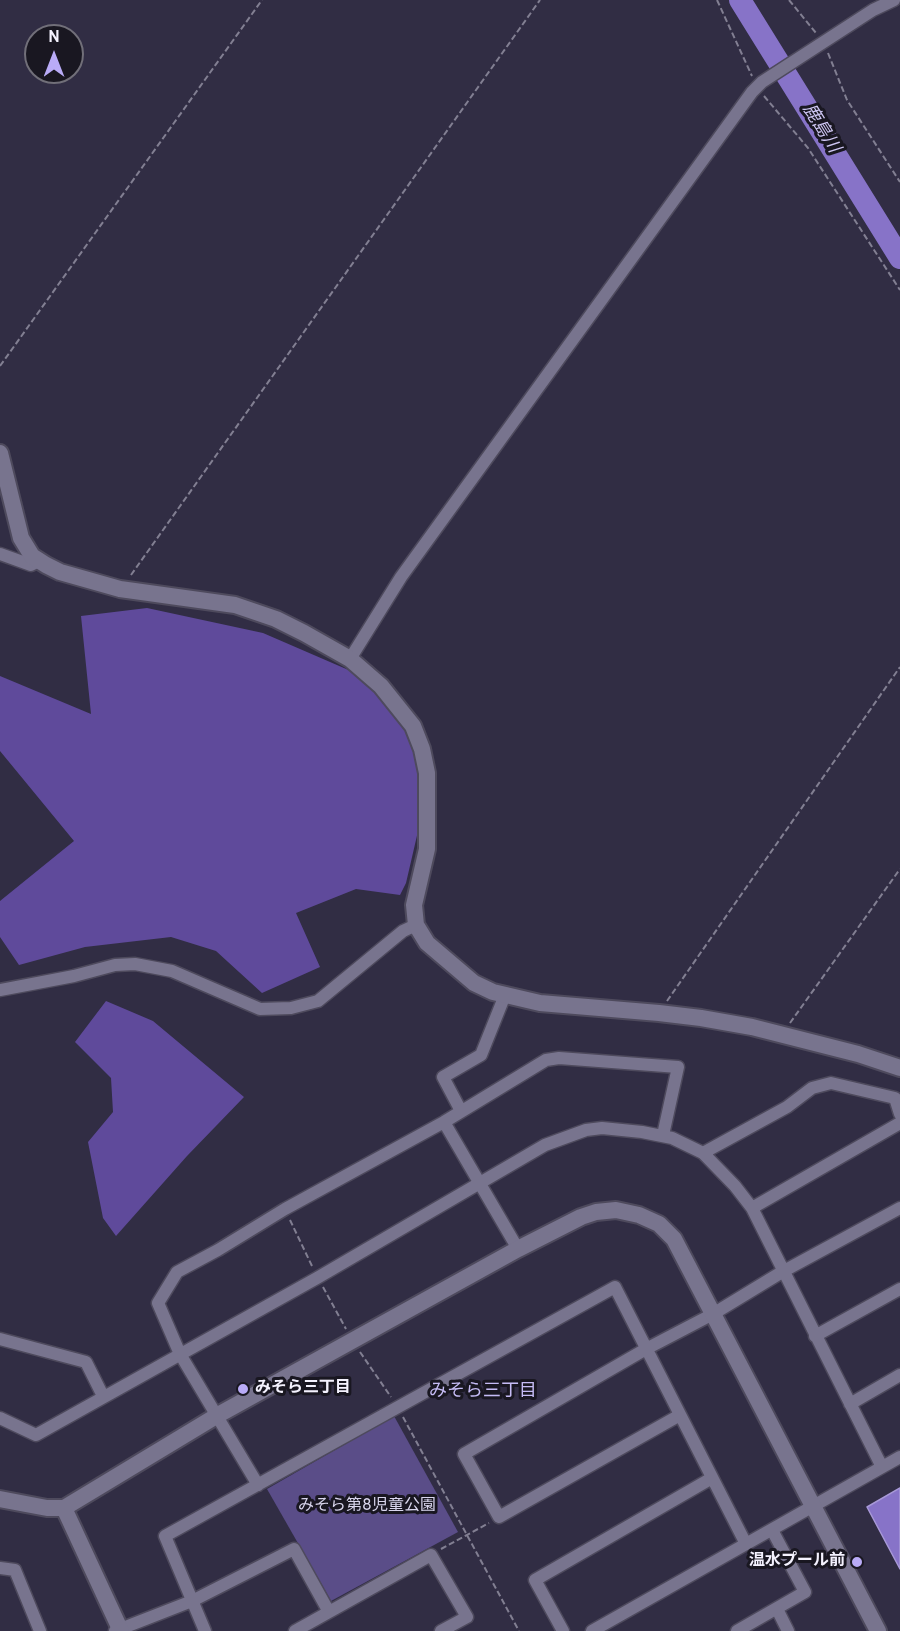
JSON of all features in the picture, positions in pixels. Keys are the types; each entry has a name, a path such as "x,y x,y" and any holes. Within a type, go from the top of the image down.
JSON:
{"street":[{"path":"350,659 401,577 757,87 873,10 894,0"},
{"path":"0,453 21,538 32,556 39,561 60,572 120,590 235,605 276,619 350,659 381,686 413,726 422,749 427,773 428,839 423,874 414,905 416,926 427,943 474,983 493,992 540,1003 701,1018 858,1054 900,1068"},
{"path":"0,554 31,565 39,561"},
{"path":"0,990 74,976 115,965 135,964 172,971 260,1009 291,1008 318,1000 403,930 416,926"},
{"path":"461,1111 443,1077 481,1055 505,995"},
{"path":"258,1485 180,1354 158,1303 177,1272 285,1209 444,1122 546,1060 559,1058 678,1067 663,1135"},
{"path":"703,1153 787,1107 812,1089 831,1083 895,1098 900,1114"},
{"path":"444,1122 518,1249"},
{"path":"752,1208 900,1124"},
{"path":"0,1419 36,1435 317,1278 545,1145 586,1130 620,1129 663,1135 703,1153 723,1172 752,1208 814,1336 882,1467"},
{"path":"680,1415 499,1517 464,1454 782,1272 900,1208"},
{"path":"0,1499 47,1508 64,1508 218,1415 518,1249 581,1217 596,1212 616,1210 639,1215 659,1224 674,1239 878,1631"},
{"path":"205,1631 165,1536 615,1287 746,1544"},
{"path":"814,1336 900,1289"},
{"path":"0,1339 86,1362 103,1396"},
{"path":"850,1404 900,1376"},
{"path":"592,1631 900,1457"},
{"path":"563,1631 535,1580 712,1478"},
{"path":"64,1508 119,1630 192,1601 294,1549 329,1612"},
{"path":"737,1631 805,1592 772,1530"},
{"path":"295,1631 431,1555 467,1617 441,1631"},
{"path":"0,1568 15,1570 40,1631"},
{"path":"777,1609 788,1631"}],"path":[{"path":"0,366 262,0"},
{"path":"120,590 540,0"},
{"path":"717,0 757,87 807,148 900,290"},
{"path":"789,0 823,43 847,100 900,182"},
{"path":"659,1013 900,667"},
{"path":"781,1035 900,869"},
{"path":"285,1209 317,1278 352,1340 398,1407 519,1631"},
{"path":"431,1555 499,1517"}],"green space":[{"name":"みそら第8児童公園","path":"394,1416 458,1532 331,1601 267,1489"}],"shaded area":[{"path":"147,608 263,633 367,678 395,708 414,745 421,767 422,814 406,883 400,895 356,889 296,913 320,967 262,993 216,951 171,937 85,947 19,965 0,937 0,901 74,841 0,751 0,676 91,714 81,616"},
{"path":"106,1001 153,1021 244,1097 187,1156 116,1236 103,1218 88,1142 113,1112 111,1078 75,1042"},
{"path":"900,1488 900,1569 867,1507"}],"waterway":[{"name":"鹿島川","path":"740,0 900,258"}],"place":[{"name":"みそら三丁目","path":"243,1389"},
{"name":"温水プール前","path":"857,1562"}],"district":[{"name":"みそら三丁目","path":"483,1392"}]}
